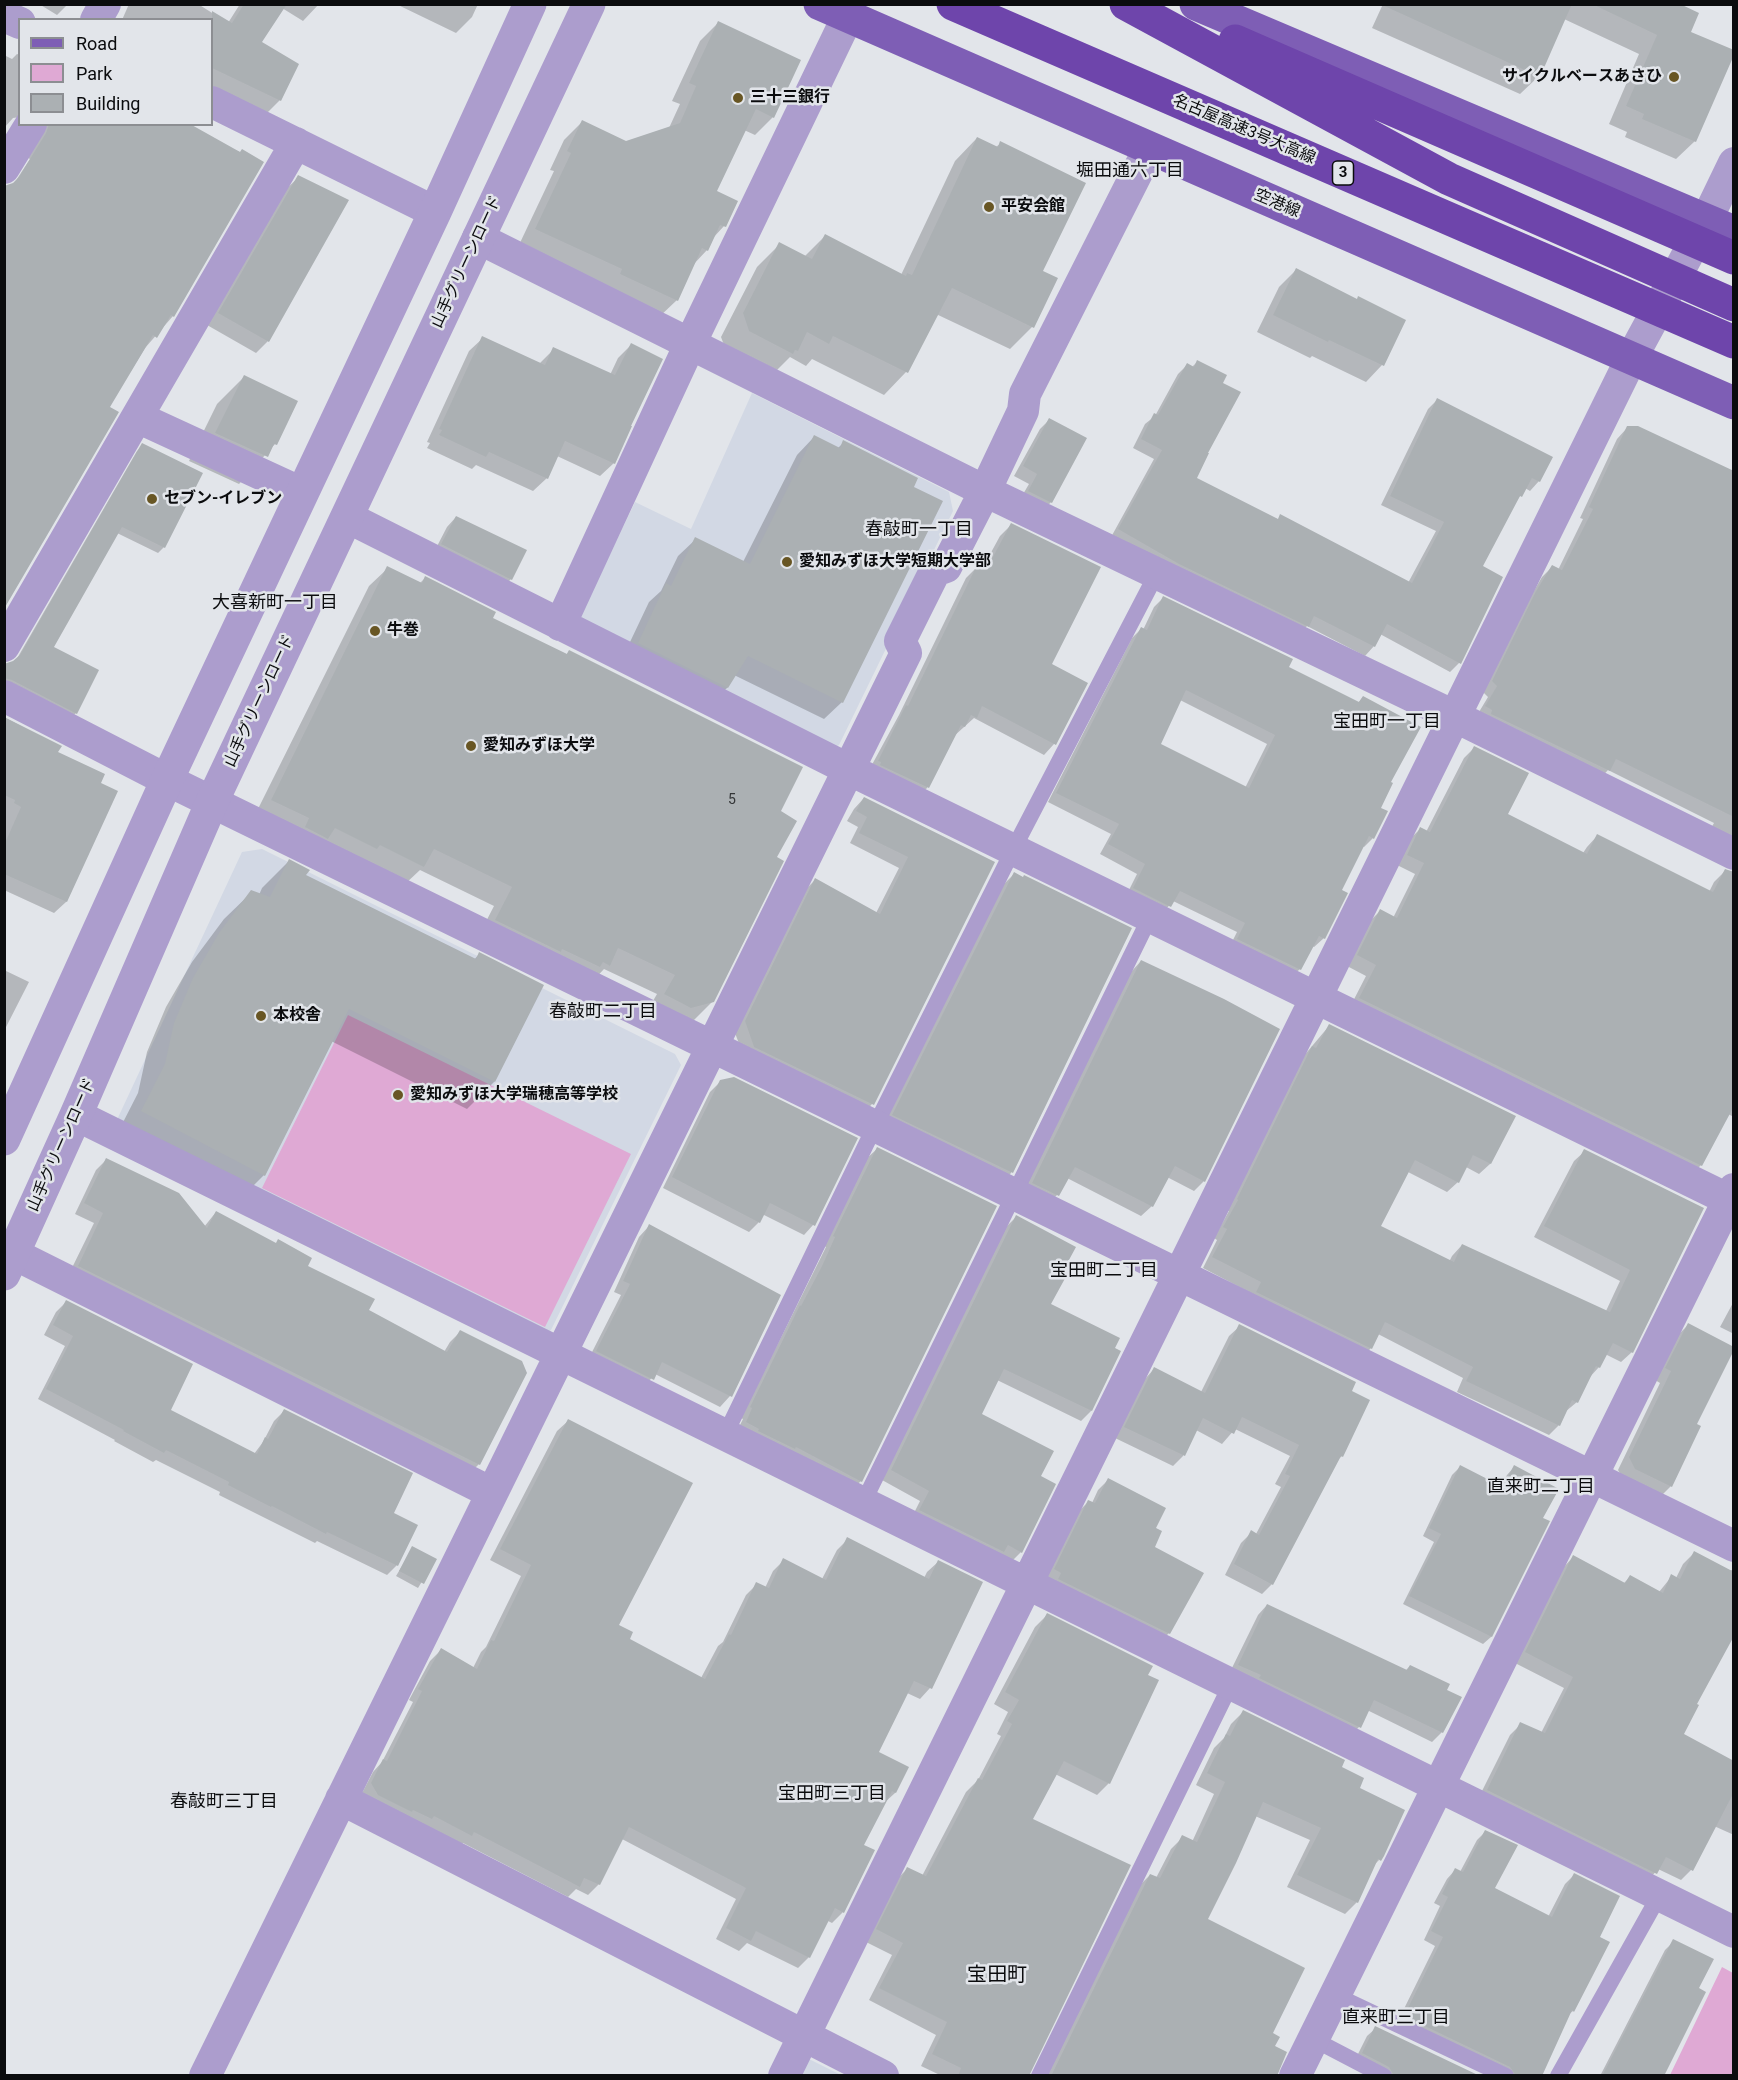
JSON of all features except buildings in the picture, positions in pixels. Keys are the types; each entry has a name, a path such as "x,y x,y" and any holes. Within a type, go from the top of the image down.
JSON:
{"highway":[{"name":"名古屋高速3号大高線","path":"953,4 1734,342"},
{"path":"1126,4 1449,179 1734,305"},
{"path":"1150,4 1734,258"}],"main road":[{"path":"1196,4 1233,12 1720,226"},
{"name":"空港線","path":"834,10 1734,403"}],"street":[{"path":"97,18 105,4"},
{"path":"4,1139 166,780 435,212 530,4"},
{"name":"山手グリーンロード","path":"9,1264 212,802 589,4"},
{"path":"560,625 690,344 834,10"},
{"path":"213,102 435,212"},
{"path":"4,168 30,126"},
{"path":"4,646 296,143"},
{"path":"205,2076 906,653 900,641 935,571 946,567 985,491 1023,411 1025,394 1149,149"},
{"path":"783,2076 1632,357 1720,226 1734,163"},
{"path":"478,238 985,491 1454,716 1734,854"},
{"path":"137,417 302,493"},
{"path":"347,517 848,769 1315,998 1732,1197 1591,1476 1295,2076"},
{"path":"4,696 166,780 1734,1546"},
{"path":"76,1115 1734,1932"},
{"path":"9,1264 492,1493"},
{"path":"341,1799 883,2076"}],"lane":[{"path":"725,1435 875,1126 1013,850 1157,573"},
{"path":"863,1503 1150,916"},
{"path":"1039,2076 1231,1684"},
{"path":"1558,2076 1659,1896"},
{"path":"1335,1995 1506,2076"},
{"path":"1313,2039 1384,2076"}],"shaded area":[{"path":"752,393 949,492 953,511 839,745 826,752 580,617 635,502 691,529"},
{"name":"愛知みずほ大学瑞穂高等学校","path":"262,849 675,1054 681,1065 551,1330 542,1336 115,1124 242,852"},
{"path":"801,2055 841,2075 791,2076"}],"green space":[{"path":"348,1015 631,1154 545,1327 262,1188"},
{"path":"1722,1967 1733,1973 1733,2075 1670,2075"}],"place":[{"name":"サイクルベースあさひ","path":"1674,77"},
{"name":"三十三銀行","path":"738,98"},
{"name":"平安会館","path":"989,207"},
{"name":"セブン-イレブン","path":"152,499"},
{"name":"愛知みずほ大学短期大学部","path":"787,562"},
{"name":"牛巻","path":"375,631"},
{"name":"愛知みずほ大学","path":"471,746"},
{"name":"本校舎","path":"261,1016"},
{"name":"愛知みずほ大学瑞穂高等学校","path":"398,1095"}],"district":[{"name":"堀田通六丁目","path":"1130,171"},
{"name":"春敲町一丁目","path":"919,530"},
{"name":"大喜新町一丁目","path":"275,603"},
{"name":"宝田町一丁目","path":"1387,722"},
{"name":"春敲町二丁目","path":"603,1012"},
{"name":"宝田町二丁目","path":"1104,1271"},
{"name":"直来町二丁目","path":"1541,1487"},
{"name":"宝田町三丁目","path":"832,1794"},
{"name":"春敲町三丁目","path":"224,1802"},
{"name":"宝田町","path":"997,1976"},
{"name":"直来町三丁目","path":"1396,2018"}]}
